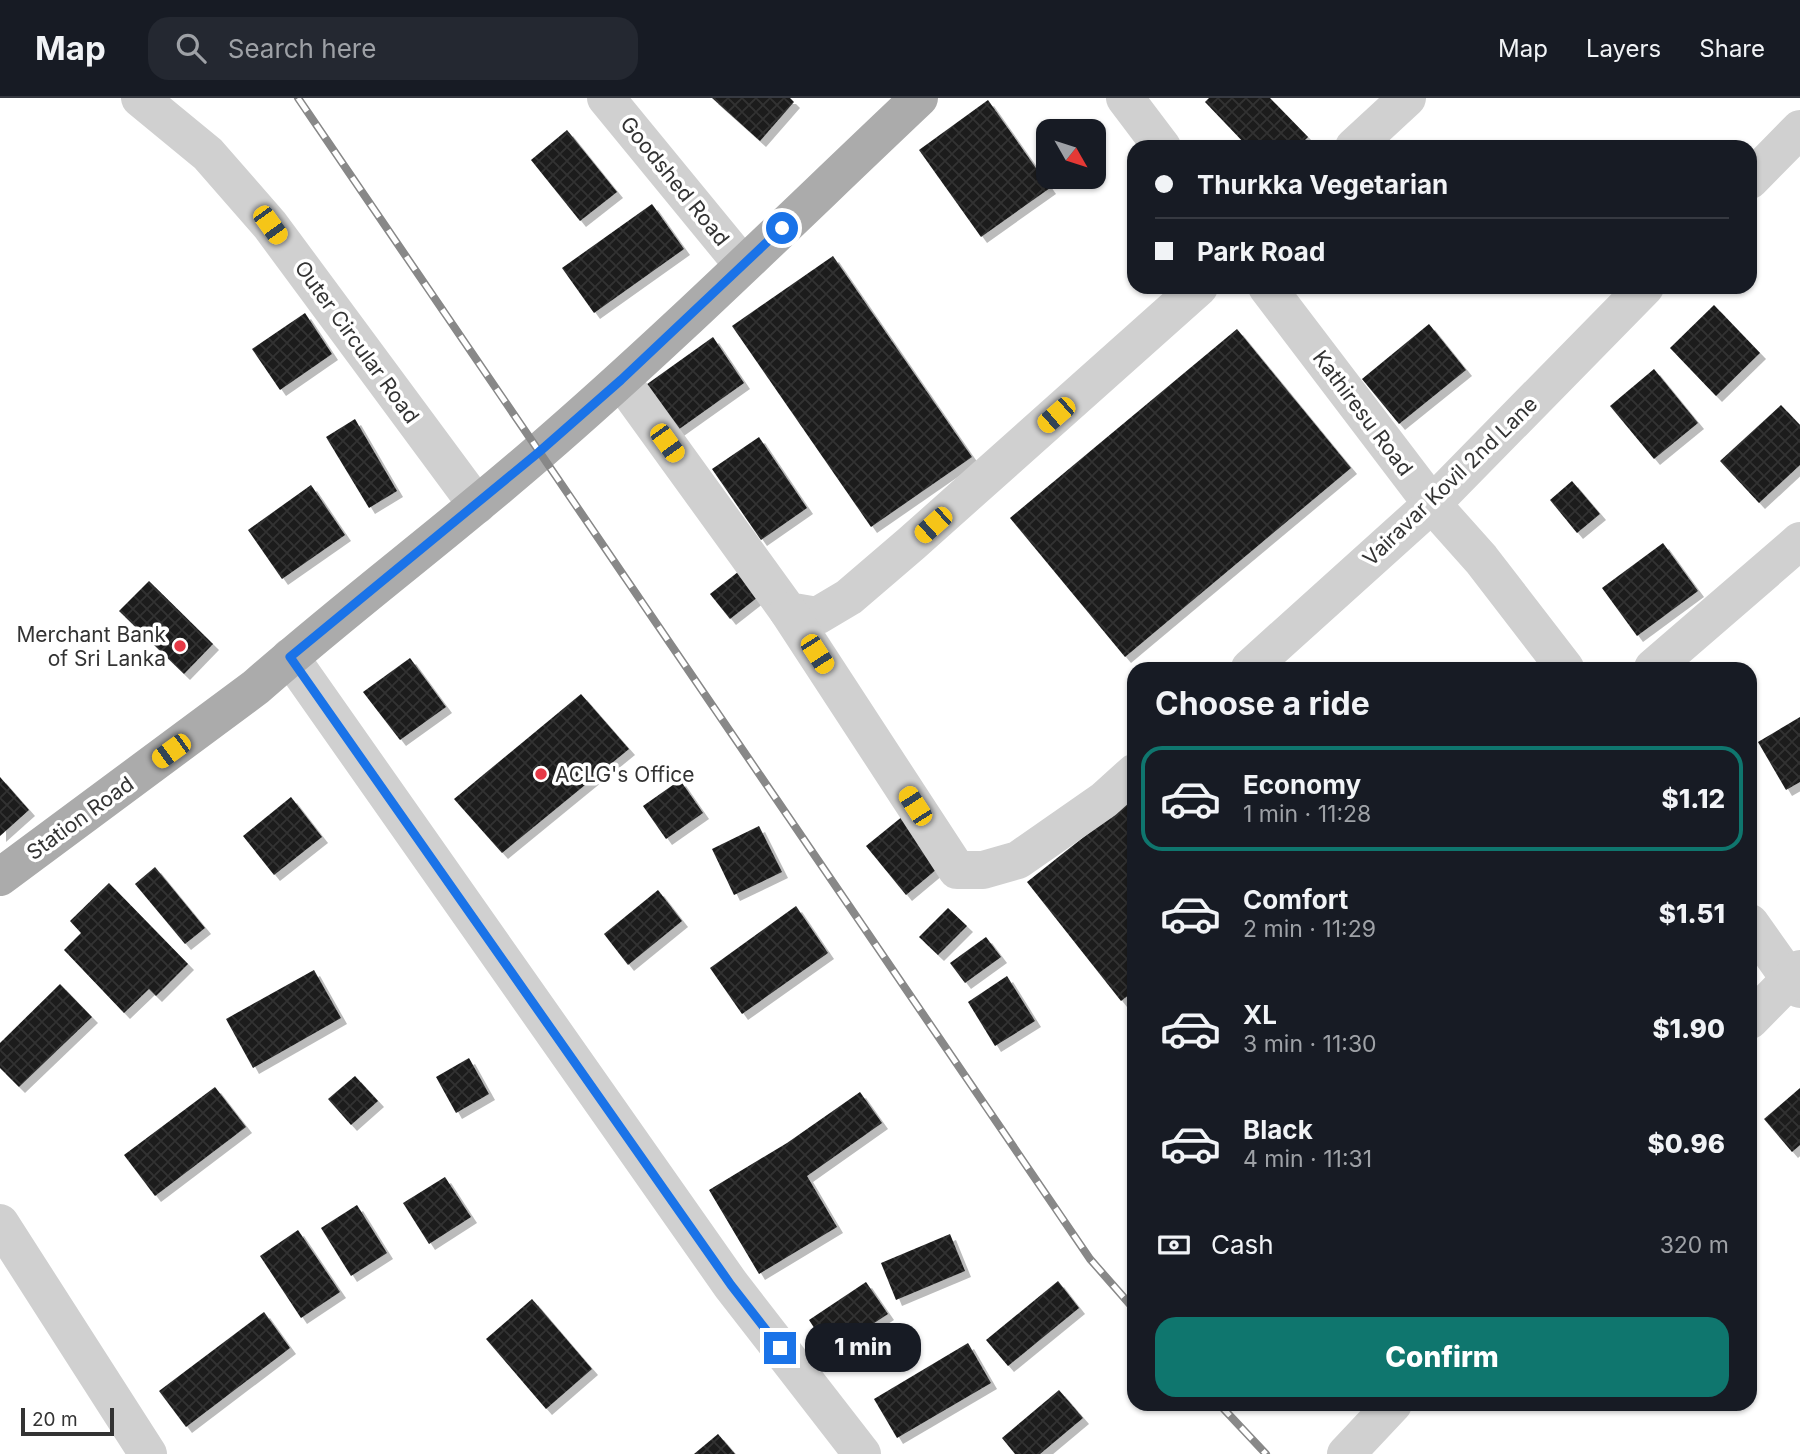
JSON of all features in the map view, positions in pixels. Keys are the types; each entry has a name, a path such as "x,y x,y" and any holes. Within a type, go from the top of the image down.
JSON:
{"main road":[{"name":"Station Road","path":"0,877 257,687 477,505 621,380 919,98"}],"street":[{"name":"Outer Circular Road","path":"139,98 208,154 270,225 477,505"},
{"name":"Goodshed Road","path":"606,98 743,265"},
{"path":"1125,98 1157,140"},
{"path":"1362,140 1407,98"},
{"path":"1757,173 1800,129"},
{"path":"788,611 817,616 849,597 1191,294"},
{"name":"Kathiresu Road","path":"1272,294 1432,504 1481,559 1559,662"},
{"name":"Vairavar Kovil 2nd Lane","path":"1257,662 1432,504 1638,294"},
{"path":"621,380 788,611 957,870 983,870 1018,860 1104,800 1127,779"},
{"path":"1660,662 1800,541"},
{"path":"290,657 731,1285 862,1454"},
{"path":"1757,932 1796,979 1757,1014"},
{"path":"0,1223 148,1454"},
{"path":"1346,1454 1386,1411"}],"building":[{"path":"712,98 790,98 794,102 760,141"},
{"path":"1209,98 1270,98 1308,137 1305,140 1241,140 1205,102"},
{"path":"988,100 1036,168 1036,189 1049,189 981,237 919,150"},
{"path":"567,130 617,192 580,221 531,160"},
{"path":"652,204 684,249 594,313 562,268"},
{"path":"833,256 972,457 871,527 732,326"},
{"path":"1714,305 1760,353 1716,396 1670,348"},
{"path":"305,313 332,354 280,390 252,349"},
{"path":"1429,324 1466,370 1399,424 1362,379"},
{"path":"1237,329 1351,468 1125,657 1010,518"},
{"path":"713,337 744,383 668,437 636,392"},
{"path":"1654,369 1698,423 1654,459 1610,406"},
{"path":"1781,405 1800,425 1800,465 1759,503 1720,461"},
{"path":"355,419 397,491 369,508 326,437"},
{"path":"759,437 807,508 761,540 712,469"},
{"path":"1572,481 1600,514 1577,533 1550,500"},
{"path":"311,485 345,535 282,579 248,530"},
{"path":"1663,543 1698,591 1637,636 1602,588"},
{"path":"738,572 758,597 730,619 710,594"},
{"path":"149,581 213,644 184,674 119,611"},
{"path":"410,658 446,707 400,740 363,692"},
{"name":"ACLG's Office","path":"581,694 629,749 502,853 454,799"},
{"path":"1800,717 1800,782 1786,790 1758,742"},
{"path":"0,777 29,810 0,836"},
{"path":"680,780 703,813 666,839 643,806"},
{"path":"291,797 322,837 274,875 243,836"},
{"path":"1127,803 1127,996 1121,1001 1027,882"},
{"path":"903,816 943,864 906,895 866,846"},
{"path":"759,826 782,872 734,895 712,849"},
{"path":"155,867 205,928 185,944 135,884"},
{"path":"109,883 188,964 156,996 149,989 124,1013 64,950 81,933 70,921"},
{"path":"658,890 682,921 628,965 604,934"},
{"path":"796,906 828,953 742,1014 710,968"},
{"path":"948,908 967,926 938,955 919,937"},
{"path":"986,937 1001,957 965,983 950,963"},
{"path":"314,970 341,1018 253,1068 226,1019"},
{"path":"1007,976 1035,1021 995,1046 968,1002"},
{"path":"60,984 92,1017 19,1087 0,1068 0,1043"},
{"path":"469,1058 489,1094 456,1113 436,1077"},
{"path":"355,1076 378,1101 351,1125 328,1099"},
{"path":"215,1087 246,1127 155,1196 124,1155"},
{"path":"1800,1088 1800,1145 1792,1152 1764,1119"},
{"path":"860,1092 882,1123 807,1176 837,1227 759,1274 709,1190 787,1143"},
{"path":"445,1177 471,1217 429,1244 403,1203"},
{"path":"357,1205 387,1253 351,1276 321,1228"},
{"path":"298,1230 340,1292 301,1318 260,1256"},
{"path":"950,1234 965,1271 896,1300 881,1263"},
{"path":"1058,1281 1079,1308 1008,1366 986,1340"},
{"path":"866,1282 888,1314 830,1352 809,1320"},
{"path":"532,1299 592,1369 546,1409 486,1339"},
{"path":"264,1312 290,1348 186,1427 159,1391"},
{"path":"968,1343 991,1383 897,1438 874,1399"},
{"path":"1059,1390 1083,1418 1040,1454 1015,1454 1002,1438"},
{"path":"718,1434 735,1454 694,1454"}],"railway":[{"path":"298,98 1090,1259 1127,1301"},
{"path":"1226,1411 1266,1454"}],"place":[{"name":"Merchant Bank of Sri Lanka","path":"180,646"},
{"name":"ACLG's Office","path":"541,774"}],"route":[{"path":"780,1348 731,1285 290,657 539,452 621,380 782,228"}]}
